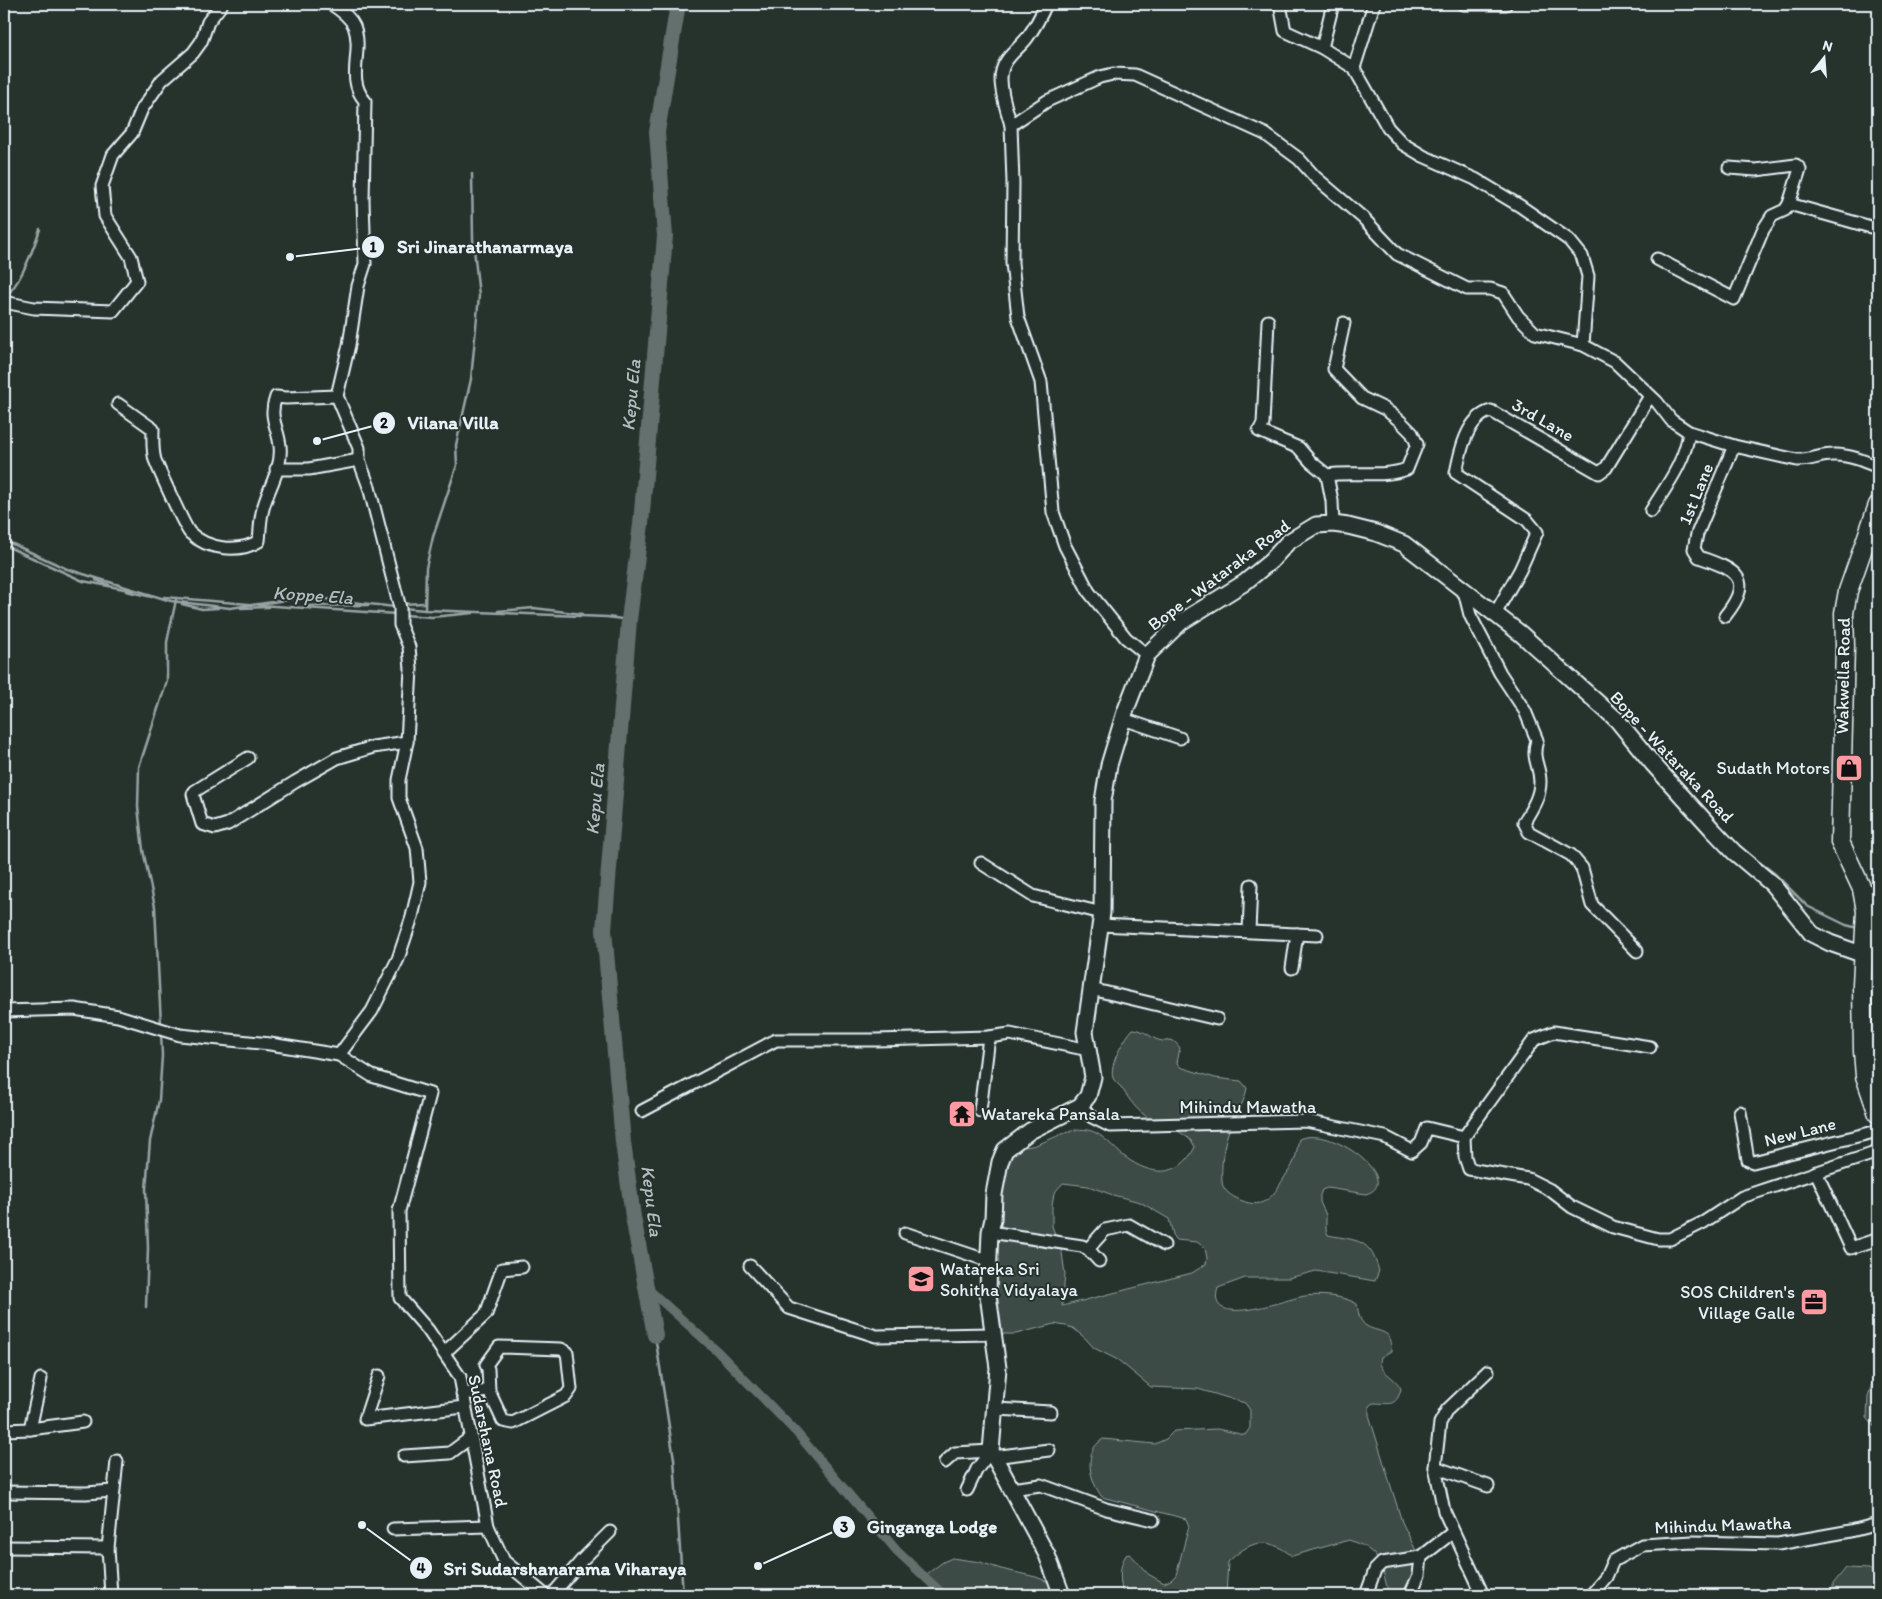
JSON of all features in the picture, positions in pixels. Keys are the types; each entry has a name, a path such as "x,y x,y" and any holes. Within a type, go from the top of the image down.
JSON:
{"main road":[{"name":"Wakwella Road","path":"1876,516 1848,591 1844,613 1845,646 1840,842 1862,889 1866,911 1862,992 1865,1076 1878,1114"}],"street":[{"path":"4,302 34,308 113,311 138,282 131,257 105,216 102,186 113,155 132,133 142,109 162,80 193,53 201,42 208,22 222,4"},
{"path":"4,1011 74,1008 118,1016 180,1035 270,1044 339,1055 372,1010 398,959 412,917 420,882 417,848 399,798 399,780 407,742 411,669 409,647 400,625 400,608 369,487 359,460 359,448 337,396 349,345 358,286 365,264 363,200 365,101 358,93 354,76 357,51 354,25 332,4"},
{"path":"1046,4 1038,22 1026,39 1008,57 1003,67 1001,79 1011,125 1013,183 1012,263 1018,317 1041,382 1053,512 1065,546 1089,592 1126,638 1147,655"},
{"path":"1280,4 1285,31 1322,48 1354,68 1388,128 1403,144 1423,156 1475,178 1569,240 1582,256 1588,276 1583,345"},
{"path":"1322,48 1333,4"},
{"path":"1354,68 1374,4"},
{"path":"1464,4 1506,4"},
{"path":"1011,125 1047,101 1100,77 1113,74 1135,75 1265,134 1299,159 1315,177 1363,218 1397,254 1467,289 1490,289 1503,293 1518,316 1535,333 1583,345 1615,362 1657,402 1671,420 1689,432 1734,446 1797,460 1806,461 1832,454 1859,459 1878,467"},
{"path":"1657,259 1734,299 1763,230 1772,216 1785,210 1789,204 1800,169 1796,165 1756,170 1728,168"},
{"path":"1789,204 1878,229"},
{"path":"1268,321 1263,424 1259,431 1300,448 1311,462 1327,475 1332,501 1333,524"},
{"path":"1327,475 1342,473 1394,474 1407,469 1417,444 1412,433 1400,421 1385,409 1362,398 1334,369 1344,323"},
{"name":"3rd Lane","path":"1495,614 1520,570 1537,532 1527,520 1456,473 1460,451 1470,429 1482,413 1491,411 1599,472 1606,468 1646,392"},
{"path":"118,404 152,429 155,458 189,532 204,543 231,548 250,546 259,540 262,512 274,483 280,447 273,422 272,409 276,397 337,396"},
{"path":"1651,511 1682,460 1689,432"},
{"name":"1st Lane","path":"1725,616 1736,602 1740,585 1736,575 1724,566 1698,557 1694,549 1697,534 1734,446"},
{"path":"276,469 309,469 359,460"},
{"name":"Bope - Wataraka Road","path":"1080,1106 1088,1096 1093,1077 1085,1032 1101,919 1103,801 1110,765 1123,719 1147,655 1181,622 1230,592 1271,561 1288,542 1316,525 1333,524 1376,533 1404,544 1431,563 1545,654 1617,720 1653,764 1714,831 1734,852 1772,884 1812,934 1830,943 1864,955"},
{"path":"1464,591 1470,615 1500,673 1525,711 1537,740 1533,752 1540,782 1535,803 1524,822 1529,832 1571,855 1582,868 1592,905 1637,951"},
{"path":"1123,719 1180,738"},
{"path":"248,758 195,791 193,794 202,824 215,828 228,824 337,758 373,746 407,742"},
{"path":"981,864 1033,896 1101,919 1318,935"},
{"path":"1249,931 1251,885"},
{"path":"1292,968 1297,934"},
{"path":"1091,989 1217,1019"},
{"path":"1650,1047 1554,1032 1546,1033 1534,1040 1464,1137 1465,1157 1469,1169 1536,1182 1572,1207 1613,1226 1658,1239 1670,1240 1704,1222 1742,1197 1878,1152"},
{"path":"642,1111 776,1040 876,1040 989,1037 1010,1034 1089,1050"},
{"path":"980,1110 989,1037"},
{"name":"Sudarshana Road","path":"339,1055 372,1076 430,1094 399,1211 400,1298 428,1330 460,1377 464,1407 488,1526 504,1561 544,1595"},
{"path":"1062,1595 1046,1555 1021,1505 1010,1489 992,1454 998,1368 988,1295 990,1232 993,1219 994,1194 1000,1162 1005,1150 1030,1131 1080,1106"},
{"name":"Mihindu Mawatha","path":"1080,1106 1092,1117 1110,1126 1306,1121 1385,1137 1412,1151 1421,1143 1428,1128 1464,1137"},
{"name":"New Lane","path":"1740,1112 1748,1160 1754,1162 1878,1131"},
{"path":"1816,1172 1851,1248 1878,1239"},
{"path":"1088,1249 1105,1230 1129,1225 1164,1245"},
{"path":"990,1232 1082,1246 1088,1249 1099,1261"},
{"path":"905,1233 989,1260"},
{"path":"750,1266 789,1308 876,1336 993,1334"},
{"path":"444,1353 486,1314 502,1269 522,1267"},
{"path":"499,1346 561,1349 567,1352 571,1388 566,1396 513,1423 503,1421 489,1391 488,1369 486,1365 499,1346"},
{"path":"1483,1595 1444,1511 1434,1466 1440,1423 1447,1410 1488,1371"},
{"path":"379,1376 365,1418 464,1407"},
{"path":"30,1429 41,1379"},
{"path":"462,1394 489,1391"},
{"path":"996,1409 1051,1412"},
{"path":"4,1430 30,1429 83,1422"},
{"path":"404,1456 450,1453 470,1438"},
{"path":"945,1462 954,1453 992,1454 1049,1450"},
{"path":"967,1490 978,1469 992,1454"},
{"path":"110,1595 108,1548 117,1461"},
{"path":"1434,1466 1488,1486"},
{"path":"1010,1489 1041,1485 1106,1509 1153,1520"},
{"path":"4,1492 86,1493 113,1491"},
{"name":"Mihindu Mawatha","path":"1591,1595 1606,1578 1613,1561 1642,1545 1693,1542 1778,1544 1851,1531 1878,1524"},
{"path":"393,1528 488,1526"},
{"path":"552,1595 581,1561 610,1532"},
{"path":"1366,1595 1375,1570 1382,1563 1421,1557 1453,1532"},
{"path":"4,1547 108,1548"},
{"path":"1410,1595 1419,1575 1421,1557"}],"shaded area":[{"path":"1866,911 1878,914 1878,956 1864,955"},
{"path":"1133,1029 1137,1029 1155,1039 1170,1040 1180,1048 1177,1063 1180,1067 1215,1078 1241,1081 1247,1088 1244,1100 1228,1133 1223,1157 1223,1185 1227,1192 1234,1197 1253,1204 1266,1201 1275,1192 1292,1165 1296,1156 1299,1139 1313,1137 1329,1140 1360,1156 1371,1167 1377,1178 1376,1188 1366,1194 1327,1188 1322,1190 1320,1195 1320,1202 1326,1215 1328,1235 1355,1240 1367,1247 1379,1271 1375,1281 1316,1271 1289,1278 1245,1278 1218,1288 1217,1301 1223,1308 1235,1310 1266,1306 1305,1296 1339,1297 1357,1304 1363,1323 1372,1329 1386,1334 1390,1338 1391,1351 1381,1357 1380,1362 1384,1370 1401,1389 1394,1402 1388,1404 1373,1403 1369,1406 1369,1415 1402,1522 1420,1559 1410,1595 1389,1595 1382,1567 1374,1554 1364,1546 1349,1540 1292,1556 1274,1545 1258,1543 1251,1545 1228,1562 1226,1595 1123,1595 1121,1570 1126,1555 1129,1554 1148,1574 1164,1583 1171,1580 1176,1575 1189,1526 1186,1519 1102,1497 1094,1483 1090,1467 1092,1451 1096,1445 1103,1439 1155,1444 1166,1439 1174,1431 1217,1429 1245,1435 1250,1428 1250,1410 1245,1403 1198,1389 1151,1387 1118,1360 1094,1348 1073,1328 1054,1324 1016,1334 993,1334 1000,1162 1019,1146 1034,1145 1079,1129 1099,1134 1125,1157 1154,1171 1173,1169 1181,1165 1195,1147 1186,1136 1143,1114 1133,1105 1114,1079 1112,1072 1115,1059","holes":["1063,1183 1088,1186 1140,1202 1169,1219 1176,1240 1197,1242 1205,1248 1206,1264 1192,1273 1062,1306 1065,1274 1062,1253 1052,1226 1054,1193"]},
{"path":"1878,1364 1878,1430 1867,1418 1868,1397"},
{"path":"952,1558 980,1562 1036,1577 1059,1586 1062,1595 944,1595 924,1576 943,1562"},
{"path":"1846,1568 1869,1569 1878,1576 1878,1595 1833,1595 1833,1584"}],"waterway":[{"name":"Kepu Ela","path":"655,1335 633,1217 623,1142 604,930 629,620 641,524 665,236 657,132 678,4"},
{"path":"425,610 426,568 433,537 457,465 456,445 471,379 479,296 473,239 472,174"},
{"path":"4,297 10,292 21,275 40,229"},
{"name":"Koppe Ela","path":"4,540 67,569 171,601 230,608 308,597 395,607"},
{"name":"Koppe Ela","path":"4,545 83,581 134,591"},
{"name":"Koppe Ela","path":"96,580 109,585"},
{"name":"Koppe Ela","path":"126,591 152,597"},
{"name":"Koppe Ela","path":"164,597 248,604"},
{"path":"161,1024 155,907 143,850 138,807 139,767 167,681 167,642 176,600"},
{"path":"401,604 425,603"},
{"path":"182,604 202,609 218,608"},
{"name":"Koppe Ela","path":"259,605 396,614"},
{"path":"304,606 368,605"},
{"name":"Koppe Ela","path":"241,608 268,607"},
{"name":"Koppe Ela","path":"403,608 607,617 629,620"},
{"name":"Koppe Ela","path":"498,611 534,608 582,614"},
{"name":"Koppe Ela","path":"404,615 432,617 473,613"},
{"path":"1743,850 1774,873 1807,906 1846,925 1858,928"},
{"path":"146,1307 148,1248 146,1189 150,1141 159,1100 162,1056 161,1032"},
{"path":"646,1287 717,1351 796,1432 897,1551 944,1595"},
{"name":"Kepu Ela","path":"655,1335 674,1459 683,1595"}],"place":[{"name":"Sri Jinarathanarmaya","path":"290,257"},
{"name":"Vilana Villa","path":"317,441"},
{"name":"Sudath Motors","path":"1849,768"},
{"name":"Watareka Pansala","path":"962,1114"},
{"name":"Watareka Sri Sohitha Vidyalaya","path":"921,1279"},
{"name":"SOS Children's Village Galle","path":"1814,1302"},
{"name":"Sri Sudarshanarama Viharaya","path":"362,1525"},
{"name":"Ginganga Lodge","path":"758,1566"}]}
